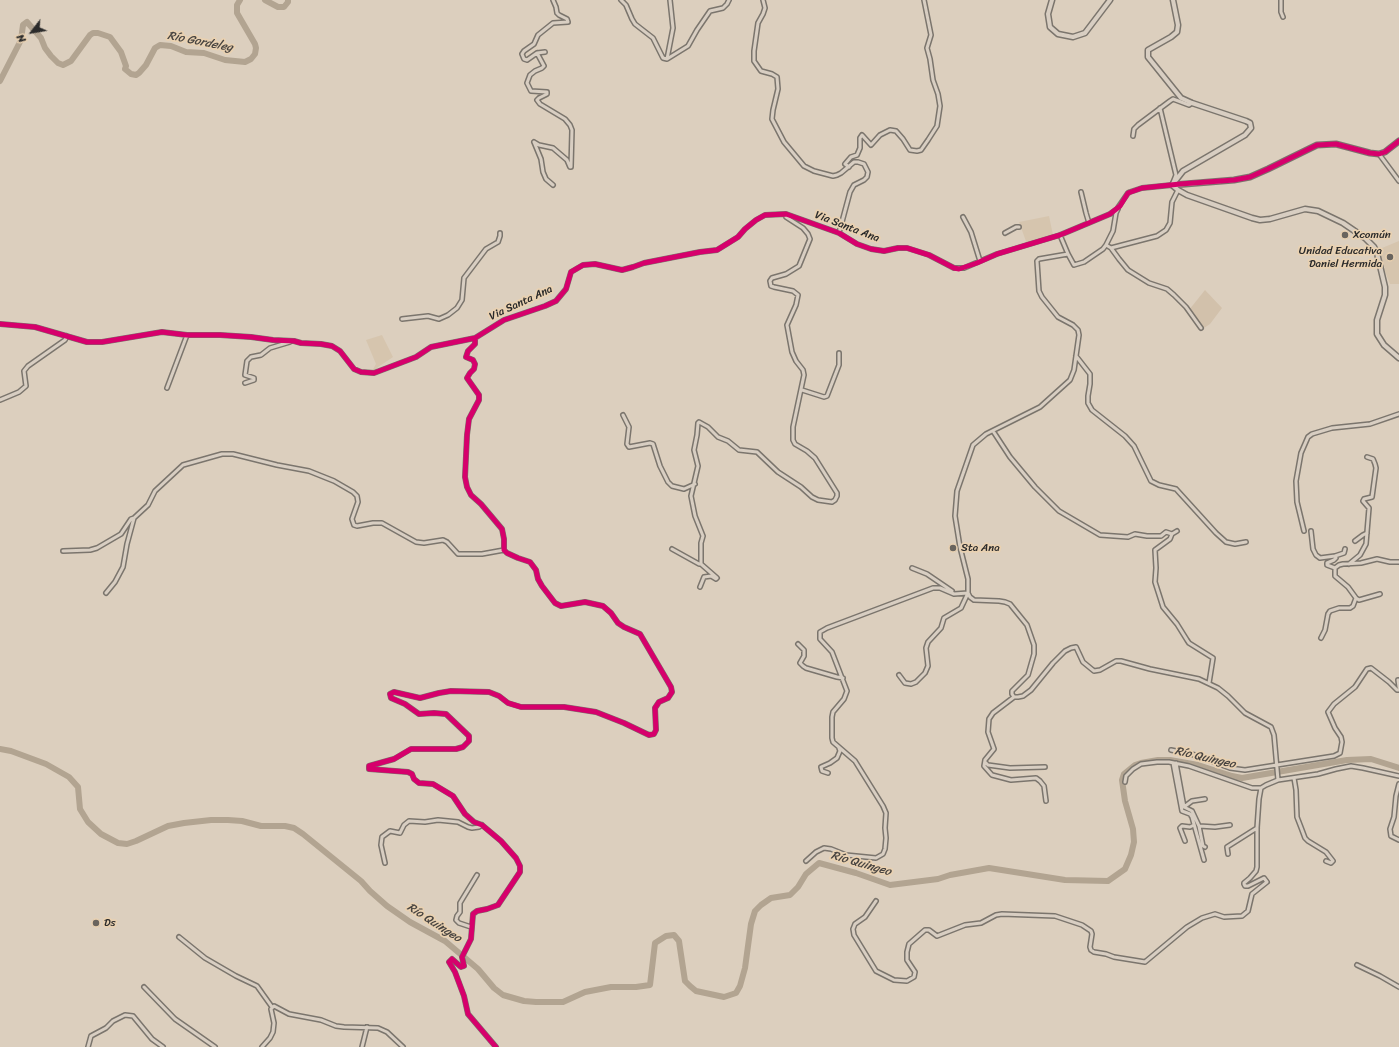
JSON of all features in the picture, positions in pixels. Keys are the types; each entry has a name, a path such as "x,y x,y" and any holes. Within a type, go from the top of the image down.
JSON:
{"street":[{"path":"545,52 537,53 527,60 524,59 522,54 534,44 538,35 553,23 568,22 567,19 557,13 553,0"},
{"path":"622,0 635,24 653,38 663,58 667,58 688,46 710,11 722,8 729,0"},
{"path":"667,58 673,28 670,0"},
{"path":"763,0 765,8 758,23 754,60 760,72 772,74 776,77 778,89 772,119 784,142 804,166 814,171 833,176 841,174 854,162 861,162 866,169 867,177 854,185 850,192 839,233"},
{"path":"849,167 845,164 857,155 860,148 860,138 862,135 871,145 880,135 890,130 896,131 910,150 917,152 921,150 936,126 940,106 927,48 931,35 924,0"},
{"path":"1052,0 1048,14 1050,27 1058,34 1073,37 1085,32 1110,0"},
{"path":"1172,185 1184,171 1245,135 1251,128 1250,123 1246,121 1181,98 1148,57 1148,50 1177,32 1178,25 1173,0"},
{"path":"1281,0 1281,12 1283,17"},
{"path":"537,53 544,66 530,75 527,83 531,91 547,92 547,94 537,100 540,104 565,119 572,130 570,168 567,160 553,148 539,145 534,142 541,159 543,172 546,178 553,185"},
{"path":"1133,136 1134,129 1138,125 1174,99 1189,105 1192,103"},
{"path":"1160,108 1176,176 1172,185"},
{"path":"1172,185 1234,180 1250,177 1317,145 1336,144 1370,154 1378,154 1385,152 1399,141"},
{"path":"1378,154 1399,181"},
{"path":"1172,185 1178,190 1196,198 1260,220 1270,219 1305,209 1318,211 1343,223 1365,238 1374,247 1377,253 1385,287 1377,320 1377,334 1384,345 1399,358"},
{"name":"Via Santa Ana","path":"294,341 332,346 340,351 354,369 361,372 374,373 416,357 431,347 475,338 504,320 556,301 566,289 572,272 582,265 595,264 622,270 644,263 717,250 738,237 745,229 762,216 786,214 839,233 857,244 876,250 884,251 898,248 914,249 954,268 964,268 997,254 1060,235 1114,212 1130,192 1142,188 1172,185"},
{"path":"1111,248 1157,236 1166,230 1170,223 1172,202 1178,190"},
{"path":"1081,192 1089,223"},
{"path":"1060,235 1074,265 1080,264 1096,254 1106,245 1113,231 1116,213 1120,206"},
{"path":"701,564 701,543 703,536 695,516 691,496 698,466 694,450 697,435 697,424 700,422 708,427 718,437 728,441 739,450 757,452 778,472 801,487 812,497 818,500 832,502 835,500 837,493 815,458 795,444 793,440 793,427 804,375 803,370 796,361 792,352 787,325 796,305 798,295 793,291 771,286 770,281 772,278 786,274 799,266 810,239 803,228 786,217 786,214"},
{"path":"963,217 971,232 980,261"},
{"path":"1005,233 1019,227"},
{"path":"402,319 428,316 439,319 448,315 457,308 462,300 464,278 486,249 498,242 500,233"},
{"path":"1106,245 1111,248 1128,270 1149,283 1167,290 1174,295 1186,307 1201,328"},
{"path":"899,675 905,683 911,684 916,682 925,673 928,666 926,648 928,642 940,628 944,618 961,608 968,592 968,579 960,547 955,516 957,491 973,445 993,431 1040,407 1070,380 1076,356 1079,335 1078,330 1073,325 1058,317 1042,297 1039,291 1037,261 1039,259 1068,254"},
{"path":"0,324 35,327 87,342 102,342 162,332 187,335 220,335 294,341"},
{"path":"167,388 187,335"},
{"path":"0,400 19,392 26,386 24,371 28,366 65,340 66,336"},
{"path":"475,338 475,344 468,351 466,357 473,360 475,364 474,369 470,372 467,378 479,395 479,400 469,419 464,477 471,495 481,504 502,529 504,550 507,553 530,562 536,570 538,579 542,586 555,603 561,606 585,602 603,606 611,613 618,623 640,634 672,687 671,695 659,702 655,708 656,730 654,734 649,735 596,712 564,707 521,707 508,703 499,696 489,692 438,693 420,698 394,692 390,694 391,698 405,704 419,714 434,712 446,714 469,736 469,741 462,747 456,749 411,749 394,759 369,766 369,769 408,772 412,774 414,779 419,783 433,784 453,796 465,814 474,822 482,825 507,848 519,863 521,868 498,904 487,909 477,911 474,914 471,927 471,939 462,957 463,967 452,959 449,961 449,965 455,972 464,996 468,1014 496,1047"},
{"path":"245,383 254,380 254,378 245,375 247,361 261,355 270,348 294,341"},
{"path":"802,390 820,396 827,396 839,365 839,353"},
{"path":"1076,356 1090,374 1088,403 1092,410 1125,436 1134,446 1151,481 1176,490 1226,542 1236,544 1246,542"},
{"path":"1304,531 1297,502 1296,482 1301,453 1308,437 1312,434 1332,428 1370,424 1399,414"},
{"path":"623,415 629,427 628,447 650,443 653,444 660,466 668,482 672,486 684,490 695,484"},
{"path":"993,431 1010,457 1035,487 1059,511 1100,535 1128,536 1135,534 1161,536 1166,532 1172,534"},
{"path":"63,551 90,550 97,548 120,534 131,519 134,518 148,504 155,491 183,465 218,454 229,454 309,471 328,479 356,494 358,500 352,519 354,525 357,526 382,523 416,542 424,543 442,540 447,542 458,554 482,554 504,550"},
{"path":"1349,564 1360,555 1366,544 1369,508 1363,501 1364,499 1372,497 1376,468 1373,459 1367,457"},
{"path":"106,593 115,582 123,567 134,518"},
{"path":"1177,531 1155,550 1155,582 1163,607 1177,624 1189,643 1212,658 1209,683"},
{"path":"1311,531 1313,549 1318,558 1335,556 1344,553 1345,549"},
{"path":"1355,541 1367,533"},
{"path":"672,549 701,564 717,578 716,579 711,576 704,577 700,587"},
{"path":"1335,556 1336,558 1327,564 1335,568"},
{"path":"1335,568 1339,565 1377,559 1390,562 1399,562"},
{"path":"912,568 927,574 954,594"},
{"path":"1335,568 1335,576 1348,586 1359,600 1380,594"},
{"path":"806,861 816,852 824,848 846,855 868,858 876,858 883,854 885,849 886,813 883,806 855,761 833,742 833,712 847,695 847,691 832,652 820,639 820,632 933,588 940,588 954,594 968,592"},
{"path":"968,592 970,597 974,600 999,601 1010,604 1027,625 1034,645 1033,661 1028,675 1012,691 1014,697"},
{"path":"1321,638 1325,630 1330,611 1339,608 1350,608 1356,602 1356,598"},
{"path":"798,644 804,650 804,656 800,663 806,668 843,678"},
{"path":"1046,801 1044,786 1036,778 1010,780 992,775 984,766 987,757 994,749 988,732 989,719 993,713 1014,697 1023,696 1031,690 1052,663 1065,651 1076,647 1083,662 1094,671 1100,670 1116,661 1121,661 1150,669 1199,679 1209,683 1228,696 1244,713 1271,726 1274,735 1278,778"},
{"path":"1170,750 1195,755 1230,768 1241,770 1277,767 1334,756 1340,753 1342,747 1341,737 1328,712 1334,704 1355,688 1367,669 1371,668 1397,690 1399,690"},
{"path":"1398,680 1399,687"},
{"path":"828,773 822,771 821,767 837,758 840,751 838,746"},
{"path":"985,762 988,765 1010,768 1045,767"},
{"path":"1125,782 1126,776 1132,769 1141,764 1157,762 1174,763 1216,775 1252,788 1261,788 1278,778 1294,778 1351,766 1399,776"},
{"path":"1174,763 1184,806 1192,811 1199,826 1203,846 1205,847"},
{"path":"1174,763 1182,811 1190,814 1204,860"},
{"path":"1294,778 1297,817 1305,838 1326,852 1334,861 1331,863 1326,861"},
{"path":"1399,784 1394,817 1390,829 1391,836 1399,840"},
{"path":"876,901 865,917 855,924 853,929 854,935 876,971 894,980 907,981 914,977 915,972 907,960 907,952 909,944 925,930 929,930 937,936 965,926 981,923 996,915 1002,914 1055,916 1082,925 1091,931 1090,947 1094,952 1106,954 1114,958 1145,962 1187,927 1202,918 1215,914 1224,917 1242,916 1248,912 1251,896 1266,882 1264,878 1248,886 1245,886 1244,884 1256,871 1257,867 1256,828 1261,788"},
{"path":"1184,806 1192,801 1205,799"},
{"path":"386,864 381,845 382,837 390,831 400,833 404,825 409,821 425,822 438,820 458,822 472,828 480,827 482,825"},
{"path":"1185,841 1180,828 1182,826 1194,825"},
{"path":"1199,826 1215,827 1230,825"},
{"path":"1228,854 1227,847 1256,828"},
{"path":"471,927 459,923 456,920 456,916 460,912 460,903 476,875"},
{"path":"179,937 205,958 257,986 272,1007 274,1023 273,1032 262,1047"},
{"path":"1357,965 1399,987"},
{"path":"144,987 175,1019 215,1047"},
{"path":"272,1007 275,1006 289,1014 322,1020 336,1026 378,1028 384,1030 403,1047"},
{"path":"88,1047 91,1036 106,1028 113,1021 125,1015 133,1016 152,1039 163,1047"},
{"path":"362,1047 367,1027"}],"shaded area":[{"path":"1049,216 1053,235 1027,244 1019,222"},
{"name":"Unidad Educativa Daniel Hermida","path":"1399,241 1399,284 1390,284 1379,252 1382,248"},
{"path":"1205,290 1222,308 1210,324 1204,328 1189,310"},
{"path":"382,335 393,357 378,367 375,371 372,371 376,364 366,340"}],"waterway":[{"name":"Río Gordeleg","path":"0,81 21,40 23,25 27,22 41,38 45,48 51,56 58,63 63,65 71,61 93,33 110,37 121,52 126,66 125,69 131,74 136,75 146,65 155,48 160,45 171,46 186,52 204,53 225,60 245,62 251,59 255,54 256,48 237,13 237,5 240,0"},
{"name":"Río Gordeleg","path":"265,0 278,7 284,7 288,0"},
{"name":"Río Quingeo","path":"0,749 11,751 46,764 69,777 78,787 80,809 88,822 101,834 118,843 127,844 136,841 168,826 211,820 242,821 261,826 285,826 294,828 361,881 387,906 410,922 445,941 478,969 494,988 503,995 524,1001 536,1002 563,1002 585,992 611,987 636,987 650,985 655,943 666,936 674,935 679,941 685,981 690,986 696,991 724,997 736,993 740,986 745,968 751,924 755,911 771,898 790,895 798,887 806,874 819,863 856,873 890,885 938,879 950,875 989,868 1065,880 1108,881 1125,869 1131,855 1134,842 1133,829 1125,801 1122,780 1124,774 1135,765 1141,763 1158,760 1170,760 1198,765 1242,778 1347,760 1371,759 1399,768"}],"cycle path":[{"path":"0,324 35,327 87,342 102,342 162,332 187,335 251,337 321,344 332,346 340,351 354,369 361,372 374,373 416,357 431,347 475,338 504,320 556,301 566,289 571,272 583,265 595,264 622,270 644,263 717,250 738,237 756,220 765,215 786,214 839,233 857,244 871,249 884,251 907,248 929,255 954,268 959,269 997,254 1060,235 1110,214 1120,206 1128,193 1142,188 1234,180 1250,177 1317,145 1336,144 1379,154 1385,152 1399,141"},
{"path":"475,338 475,344 468,351 466,357 473,360 475,364 474,369 467,378 479,395 479,400 469,419 467,435 465,477 467,487 471,495 481,504 502,529 504,550 507,553 530,562 536,570 538,579 542,586 555,603 561,606 585,602 603,606 611,613 618,623 640,634 671,687 672,692 668,698 659,702 655,708 656,730 654,734 649,735 596,712 564,707 521,707 508,703 499,696 489,692 451,691 420,698 394,692 390,694 391,698 405,704 419,714 446,714 469,736 469,741 463,747 456,749 411,749 394,759 369,766 369,769 408,772 412,774 414,779 419,783 433,784 453,796 465,814 474,822 482,825 501,841 516,858 520,866 520,872 498,905 477,911 473,914 471,939 462,957 464,966 461,967 452,959 449,962 455,972 464,996 468,1014 496,1047"}],"place":[{"name":"Xcomún","path":"1345,235"},
{"name":"Unidad Educativa Daniel Hermida","path":"1390,257"},
{"name":"Sta Ana","path":"953,548"},
{"name":"Ds","path":"96,923"}]}
